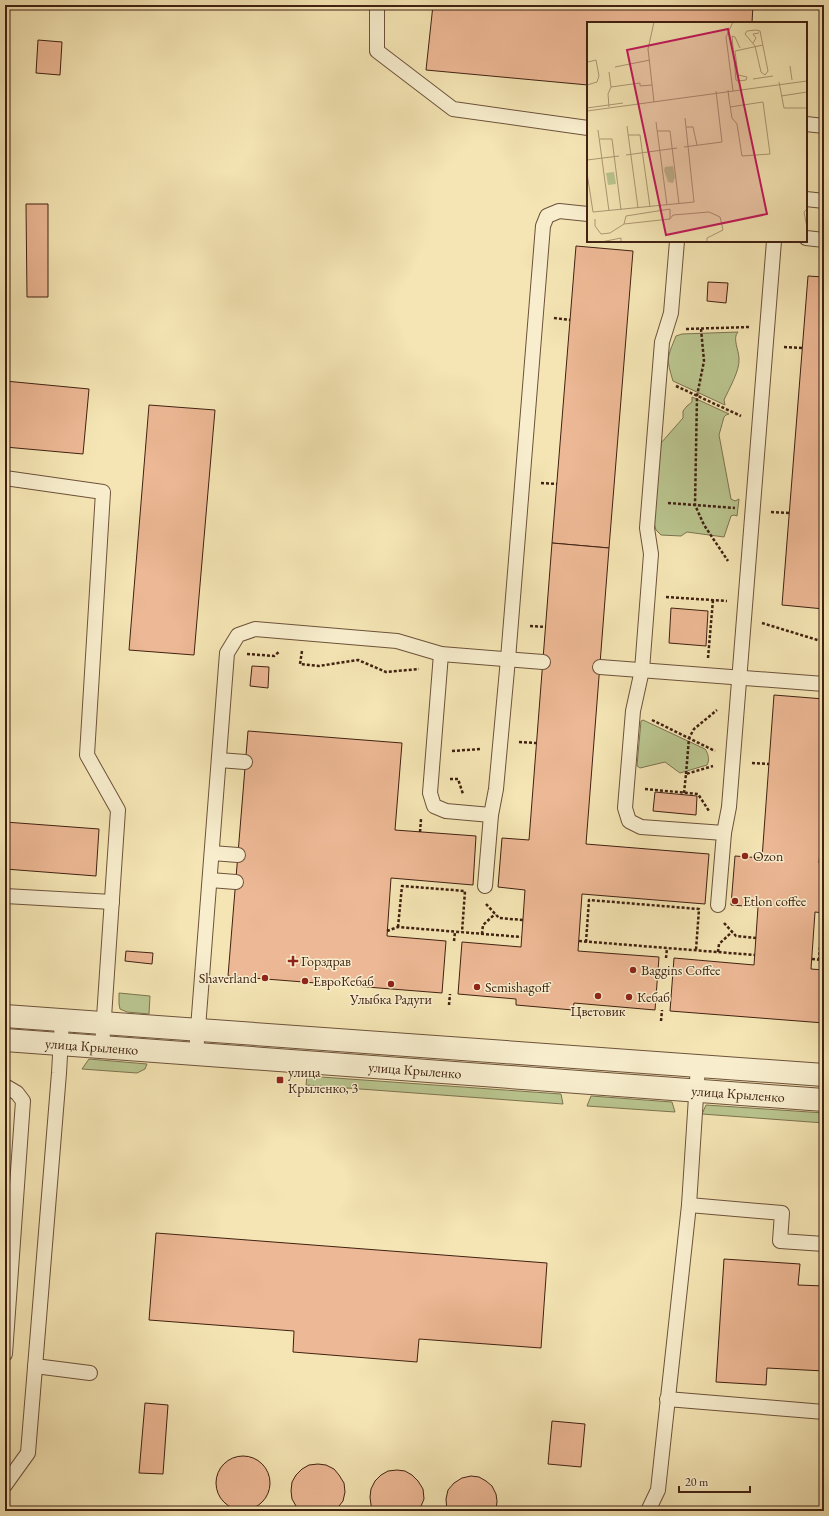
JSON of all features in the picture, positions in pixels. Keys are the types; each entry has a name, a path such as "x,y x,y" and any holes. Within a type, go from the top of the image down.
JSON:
{"street":[{"name":"улица Крыленко","path":"5,1016 824,1076"},
{"name":"улица Крыленко","path":"5,1040 824,1100"}],"lane":[{"path":"377,5 377,50 453,109 587,128"},
{"path":"807,124 824,126"},
{"path":"807,199 824,201"},
{"path":"485,886 508,659 543,226 547,216 559,211 587,214"},
{"path":"807,238 824,240"},
{"path":"677,242 671,313 662,342 647,528 651,554 648,595 642,670 633,710 625,808 629,821 641,827 724,833"},
{"path":"718,905 724,833 729,807 733,762 774,242"},
{"path":"5,478 103,492 87,755 118,810 102,1047"},
{"path":"196,1054 227,653 238,635 255,629 397,641 440,660 508,659 543,662"},
{"path":"440,660 430,793 434,806 446,811 491,815"},
{"path":"600,667 824,684"},
{"path":"219,760 245,762"},
{"path":"212,853 238,855"},
{"path":"210,880 236,882"},
{"path":"5,896 112,902"},
{"path":"5,1485 28,1453 62,1020"},
{"path":"648,1511 658,1490 688,1205 698,1066"},
{"path":"5,1086 17,1093 23,1100 5,1354"},
{"path":"688,1205 782,1213 780,1241 824,1244"},
{"path":"35,1366 90,1374"},
{"path":"668,1399 824,1412"}],"path":[{"path":"666,330 767,327"},
{"path":"701,329 704,361 697,396 694,505 711,536"},
{"path":"659,378 760,424"},
{"path":"649,501 753,510"},
{"path":"648,595 745,603"},
{"path":"707,675 713,600"},
{"path":"744,617 824,642"},
{"path":"303,633 300,664 319,666 358,660 386,672 440,660"},
{"path":"227,653 274,656 282,649"},
{"path":"684,793 689,738 694,729 738,693"},
{"path":"633,710 733,762"},
{"path":"434,752 500,748"},
{"path":"686,774 733,762"},
{"path":"432,777 458,779 470,813"},
{"path":"627,788 698,794 724,833"},
{"path":"398,927 402,886 466,891 462,932"},
{"path":"485,886 484,901 499,918 523,920"},
{"path":"586,942 589,900 700,909 696,950"},
{"path":"718,905 717,915 736,936 756,938"},
{"path":"482,934 482,925 495,914"},
{"path":"819,960 822,918 824,919"},
{"path":"387,931 398,927 521,937"},
{"path":"454,941 455,932"},
{"path":"718,952 719,944 732,932"},
{"path":"579,941 754,955"},
{"path":"666,958 667,948"},
{"path":"812,959 824,960"},
{"path":"449,1005 450,994"},
{"path":"661,1021 662,1010"}],"green space":[{"path":"738,332 736,335 736,341 739,363 734,380 724,400 725,405 673,381 668,358 676,336 682,334"},
{"path":"692,397 729,414 724,417 719,435 731,499 735,501 739,499 737,516 731,516 724,537 687,532 681,536 661,535 656,530 654,523 661,443 683,418 683,411 692,402"},
{"path":"643,720 705,749 708,757 707,765 680,773 665,762 640,768 637,766 641,721"},
{"path":"119,993 150,996 149,1014 127,1012 120,1009"},
{"path":"89,1059 147,1064 145,1069 137,1073 82,1069"},
{"path":"307,1076 561,1094 563,1104 306,1085"},
{"path":"591,1096 672,1102 675,1112 587,1106"},
{"path":"706,1105 824,1113 824,1123 702,1114"}],"building":[{"path":"433,5 753,5 752,22 587,22 587,85 426,70"},
{"path":"38,40 62,42 60,75 36,73"},
{"path":"26,204 48,204 48,297 27,297"},
{"path":"576,246 633,251 609,548 552,543"},
{"path":"808,276 824,277 824,609 782,605"},
{"path":"708,282 728,283 726,303 707,301"},
{"path":"5,381 89,389 83,454 5,447"},
{"path":"149,405 215,410 194,655 129,650"},
{"path":"552,543 609,548 586,844 709,854 705,904 582,894 578,951 659,957 655,1010 574,1003 573,1010 516,1005 516,999 458,994 462,942 521,947 525,890 498,887 502,838 529,840"},
{"path":"671,608 708,611 706,646 669,643"},
{"path":"252,666 269,667 268,688 250,686"},
{"path":"774,695 824,699 824,802 819,863 824,863 824,913 815,912 811,969 824,970 824,1023 670,1011 674,958 754,965 758,907 731,905 735,856 762,858"},
{"path":"248,731 402,743 395,830 476,836 473,885 391,878 387,936 446,941 442,993 228,976"},
{"path":"655,792 697,796 696,815 653,811"},
{"path":"5,822 99,829 96,876 5,869"},
{"path":"126,951 153,953 152,964 125,961"},
{"path":"156,1233 547,1263 541,1348 419,1339 417,1362 293,1352 294,1331 149,1320"},
{"path":"724,1259 800,1264 798,1285 824,1286 824,1371 767,1368 766,1385 716,1382"},
{"path":"145,1403 168,1405 163,1474 139,1473"},
{"path":"552,1421 585,1424 581,1467 548,1464"},
{"path":"243,1456 253,1458 262,1464 268,1473 270,1483 268,1493 262,1502 253,1508 243,1510 233,1508 224,1502 218,1493 216,1483 218,1473 224,1464 233,1458"},
{"path":"309,1465 326,1465 334,1469 339,1475 344,1483 345,1492 343,1501 335,1511 301,1511 292,1499 292,1482 302,1469"},
{"path":"388,1471 405,1471 412,1475 423,1489 424,1499 419,1511 374,1511 371,1505 370,1497 371,1489 375,1481"},
{"path":"471,1476 479,1477 492,1486 496,1494 496,1511 447,1511 446,1499 448,1490 454,1483 462,1478"}],"place":[{"name":"Ozon","path":"745,856"},
{"name":"Etlon coffee","path":"735,901"},
{"name":"Горздрав","path":"293,961"},
{"name":"Baggins Coffee","path":"633,970"},
{"name":"Shaverland","path":"265,978"},
{"name":"ЕвроКебаб","path":"305,981"},
{"name":"Улыбка Радуги","path":"391,984"},
{"name":"Semishagoff","path":"477,987"},
{"name":"Цветовик","path":"598,996"},
{"name":"Кебаб","path":"629,997"},
{"name":"улица Крыленко, 3","path":"280,1080"}]}
